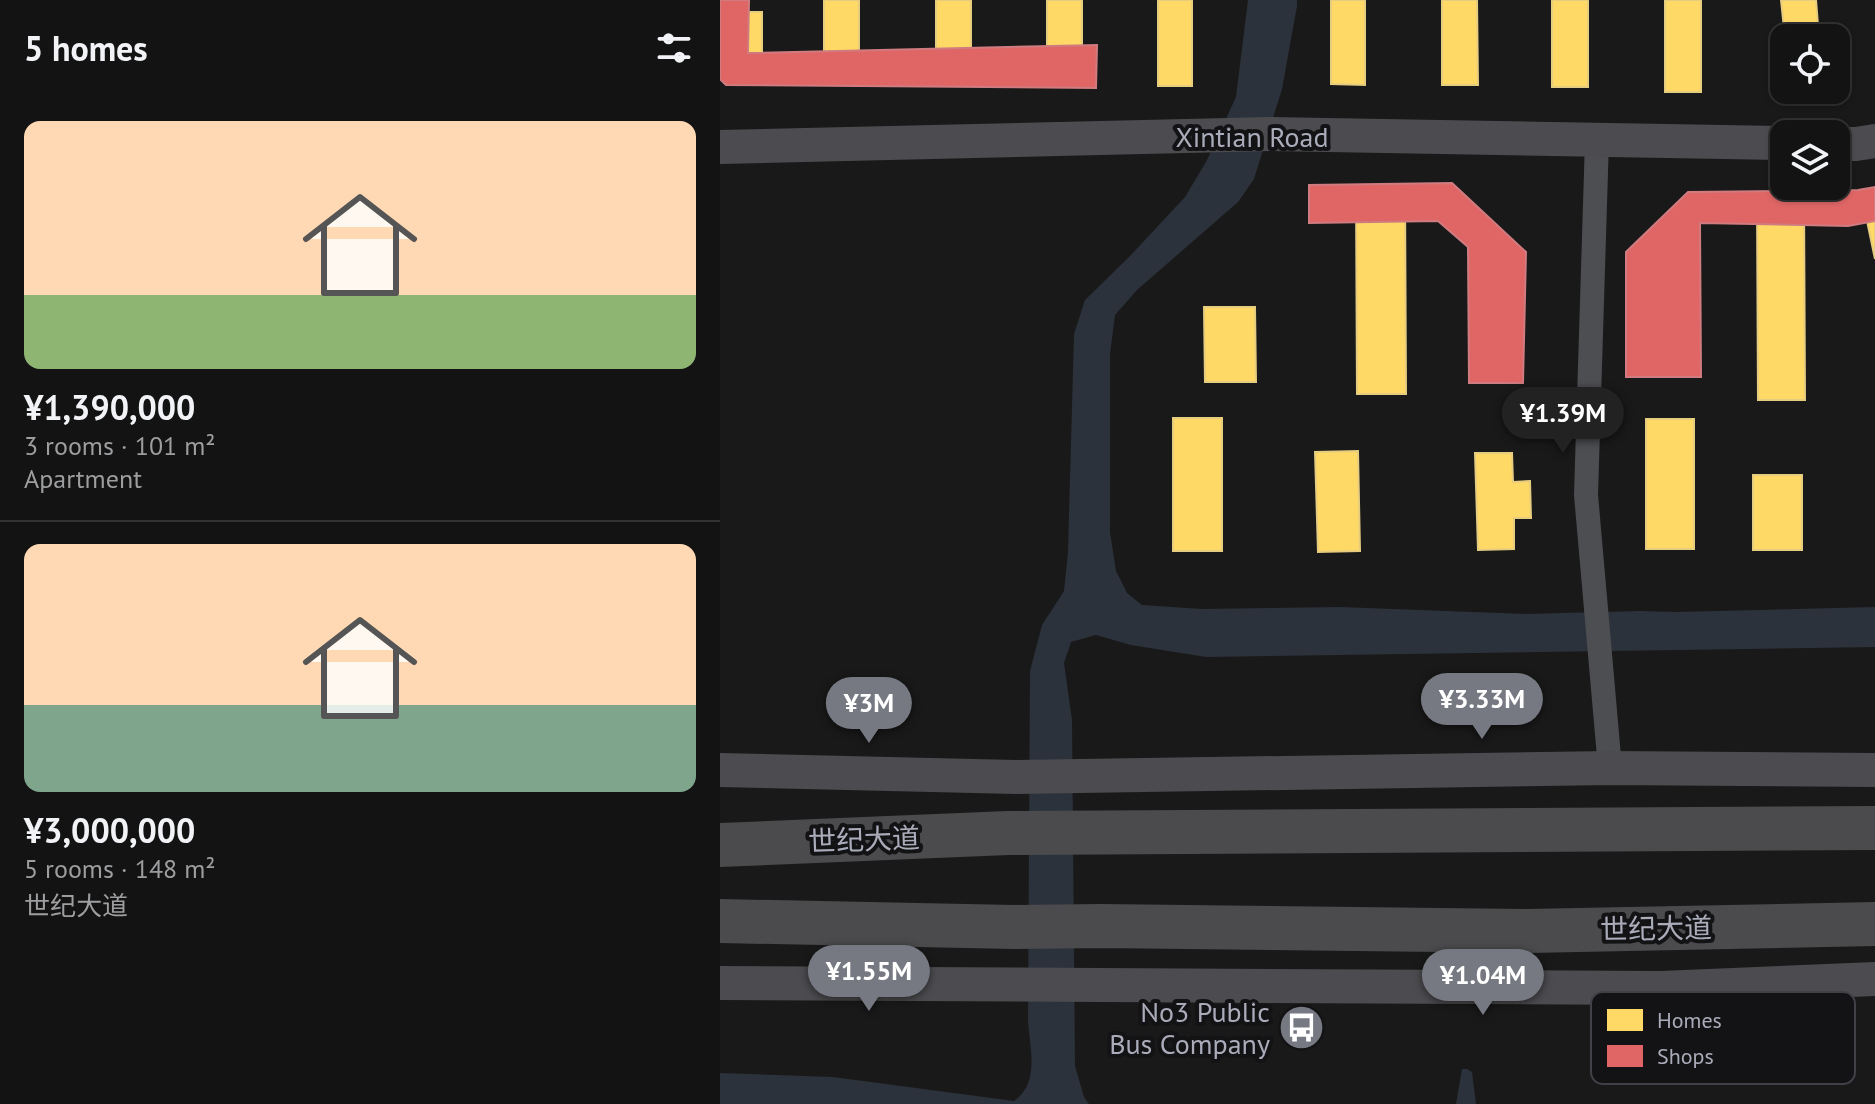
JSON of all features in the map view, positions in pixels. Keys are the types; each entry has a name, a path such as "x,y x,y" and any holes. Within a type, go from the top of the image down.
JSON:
{"highway":[{"name":"世纪大道","path":"720,845 1008,833 1875,828"},
{"name":"世纪大道","path":"720,921 1528,931 1875,924"}],"main road":[{"name":"Xintian Road","path":"720,147 1270,134 1770,143"},
{"path":"1850,144 1875,141"},
{"path":"720,770 1090,777 1610,768 1875,770"},
{"path":"720,983 1661,988 1875,979"}],"street":[{"path":"1597,140 1586,495 1610,768"}],"shaded area":[{"path":"1248,0 1297,0 1282,89 1254,179 1238,202 1137,290 1115,315 1110,354 1110,532 1116,571 1127,593 1142,605 1202,609 1340,607 1526,614 1875,607 1875,647 1206,657 1131,645 1096,635 1071,642 1064,663 1072,720 1075,1066 1089,1104 720,1104 720,1073 833,1077 1014,1101 1027,1085 1032,1065 1028,1021 1030,671 1042,625 1064,591 1068,552 1074,334 1085,300 1185,197 1206,162 1236,97"},
{"path":"1462,1069 1472,1072 1476,1104 1456,1104"}],"building: Homes":[{"path":"824,0 859,0 859,80 824,79"},
{"path":"936,0 971,0 971,80 936,80"},
{"path":"1047,0 1082,0 1082,81 1047,80"},
{"path":"1158,0 1192,0 1192,86 1158,86"},
{"path":"1331,0 1365,0 1365,85 1331,84"},
{"path":"1442,0 1477,0 1478,85 1442,85"},
{"path":"1552,0 1588,0 1588,87 1552,87"},
{"path":"1665,0 1701,0 1701,92 1665,92"},
{"path":"1781,0 1816,0 1818,24 1784,24"},
{"path":"727,12 762,12 762,79 728,79"},
{"path":"1356,190 1405,190 1406,394 1357,394"},
{"path":"1875,195 1875,259 1862,197"},
{"path":"1757,198 1804,200 1805,400 1758,400"},
{"path":"1650,237 1696,238 1694,373 1649,372"},
{"path":"1474,253 1517,253 1518,379 1475,379"},
{"path":"1204,307 1255,307 1256,382 1205,382"},
{"path":"1173,418 1222,418 1222,551 1173,551"},
{"path":"1646,419 1694,419 1694,549 1646,549"},
{"path":"1358,451 1360,551 1318,552 1315,452"},
{"path":"1475,453 1512,453 1513,482 1530,481 1531,518 1514,518 1514,549 1478,550"},
{"path":"1753,475 1802,475 1802,550 1753,550"}],"building: Shops":[{"path":"720,0 749,0 748,53 1097,45 1096,88 726,85 720,79"},
{"path":"1452,183 1526,252 1523,383 1469,383 1468,247 1438,221 1309,223 1309,185"},
{"path":"1875,187 1875,221 1848,226 1700,223 1701,377 1626,377 1626,252 1688,192 1770,191 1770,200 1850,200 1850,190"}],"place":[{"name":"No3 Public Bus Company","path":"1301,1027"}]}
